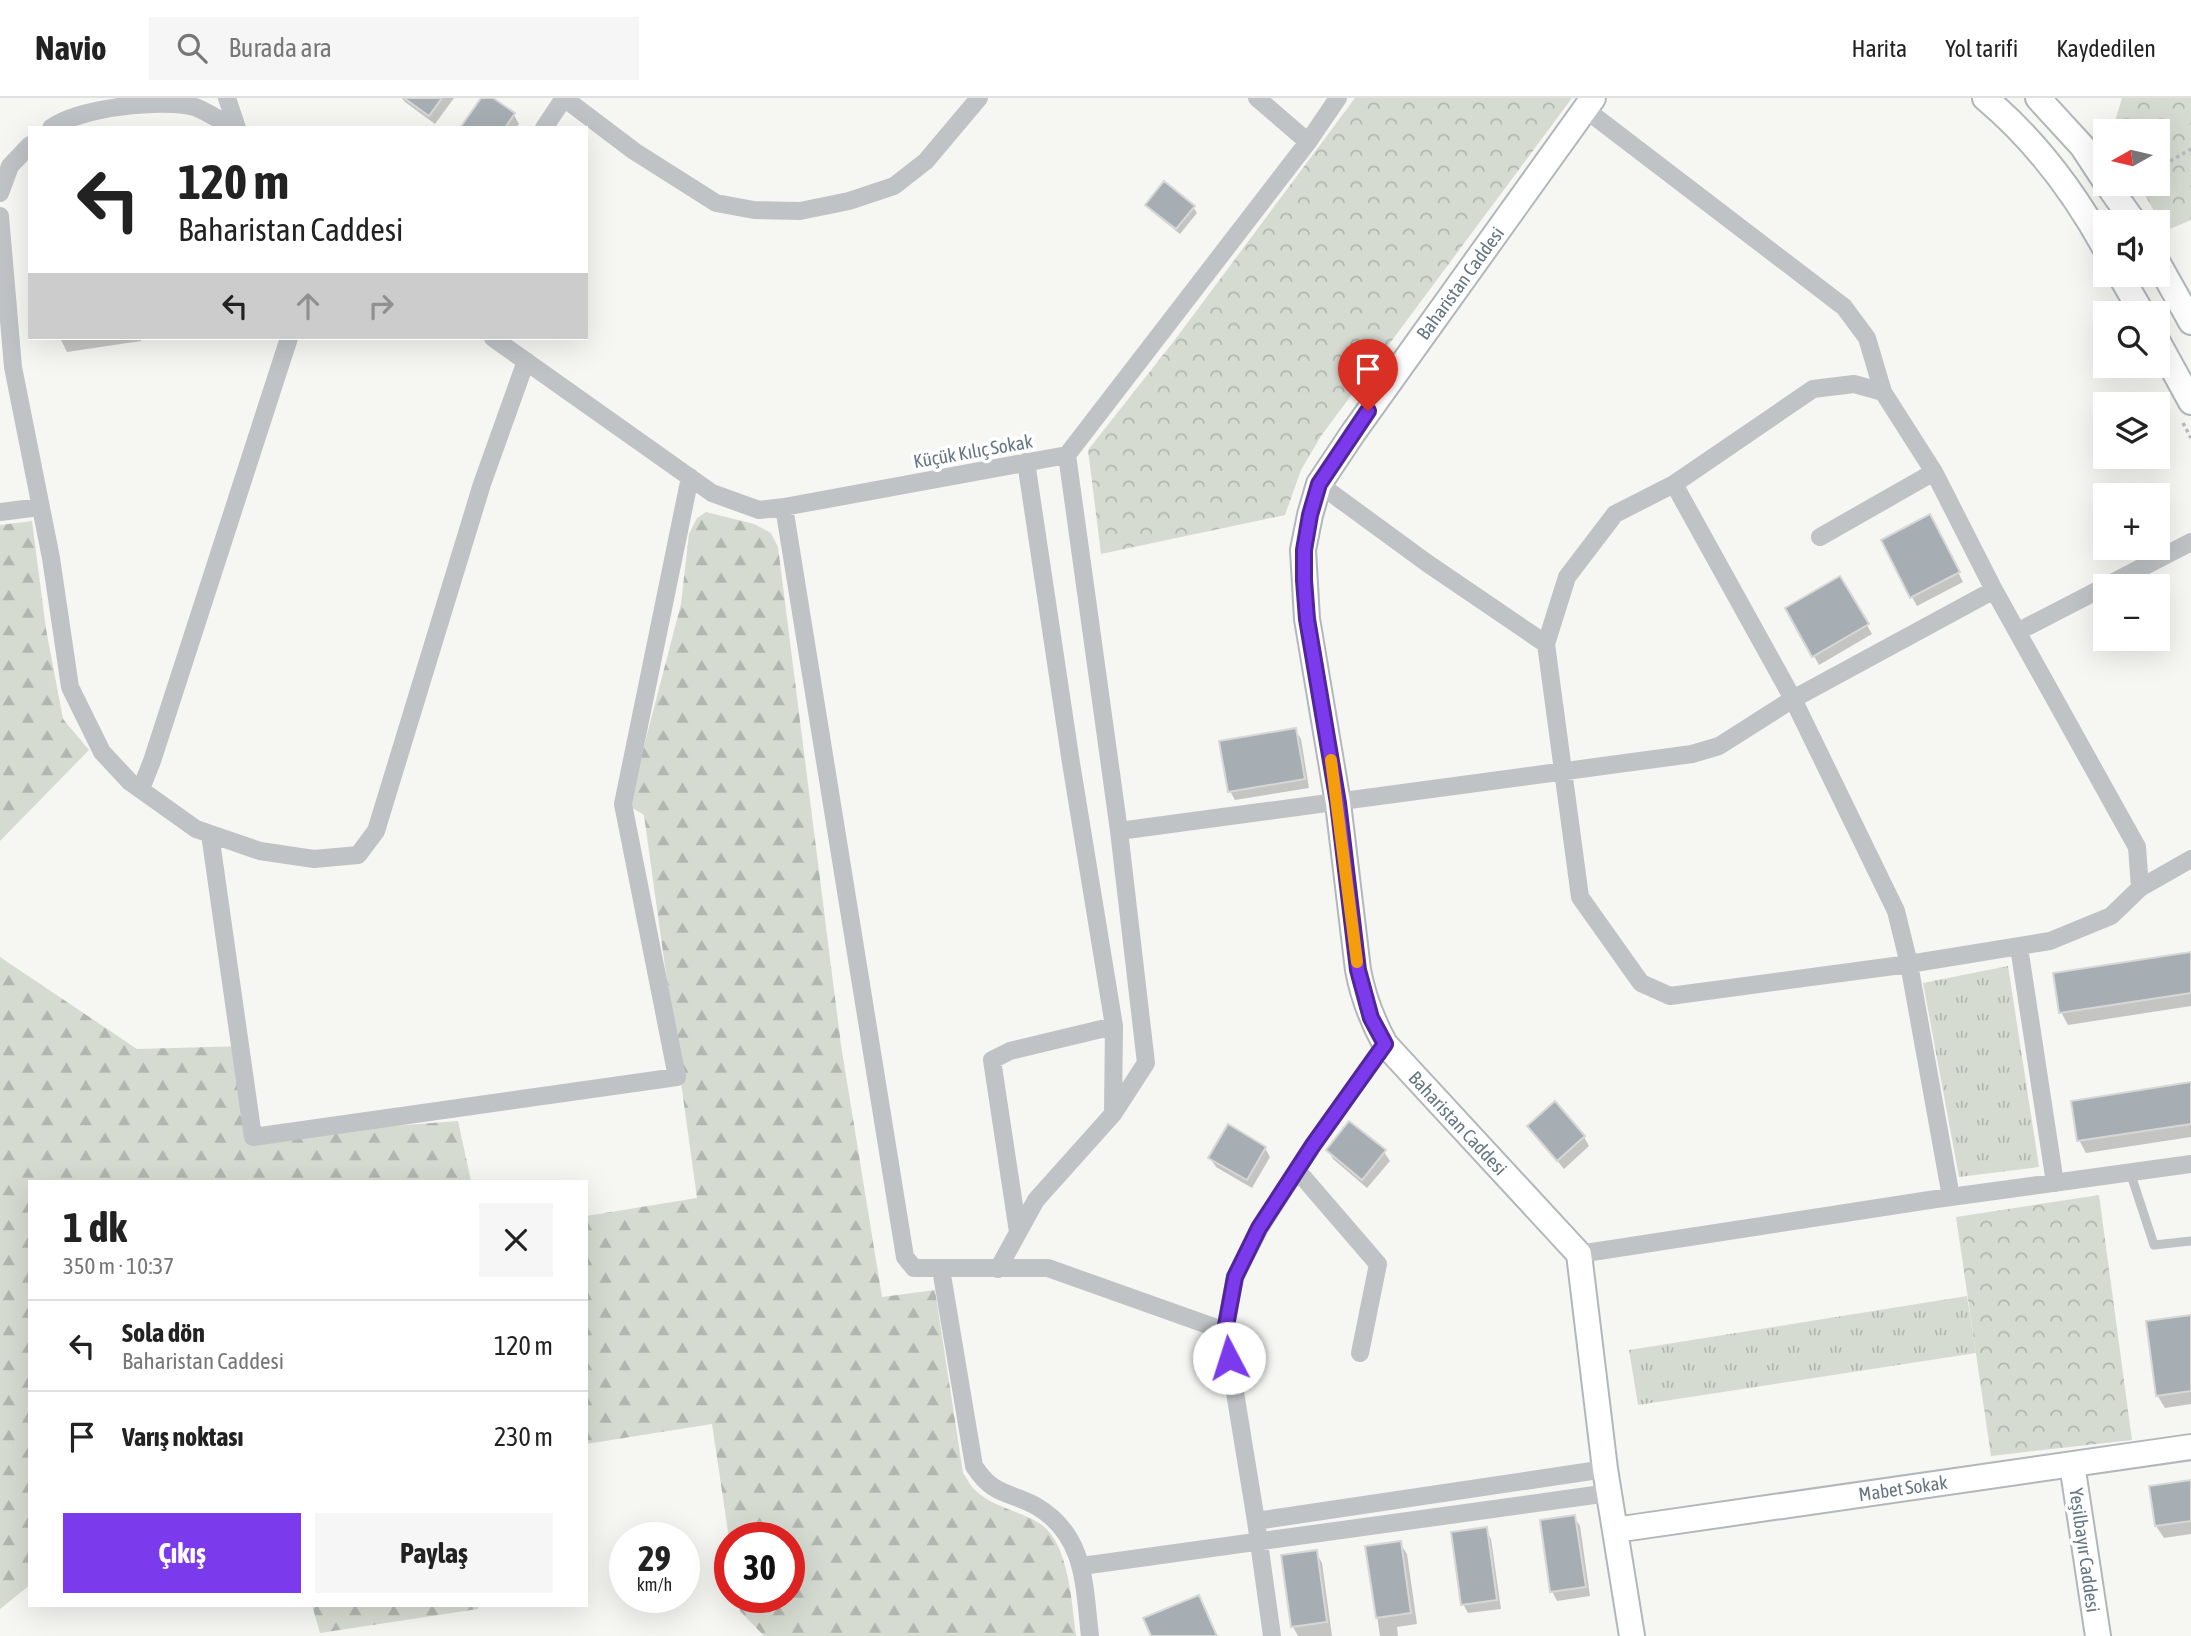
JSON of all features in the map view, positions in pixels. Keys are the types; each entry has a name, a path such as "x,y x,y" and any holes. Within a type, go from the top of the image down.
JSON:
{"street":[{"path":"226,98 234,126"},
{"path":"545,126 564,98 634,151 716,203 754,210 800,211 849,201 894,186 926,161 979,98"},
{"path":"1257,98 1308,142"},
{"path":"998,1269 1036,1200 1112,1114 1146,1063 1119,831 1067,455 1308,142 1338,98"},
{"path":"1985,98 2017,125 2085,212 2093,226"},
{"path":"2038,98 2082,146 2093,162"},
{"path":"54,126 103,107 153,103 193,106 231,126"},
{"path":"1589,104 1844,307 1867,338 1883,392 1934,472 1994,590 2137,847 2140,888"},
{"name":"Baharistan Caddesi","path":"1578,1254 1385,1044 1371,1018 1358,970 1338,803 1307,619 1304,550 1319,484 1589,104"},
{"path":"0,192 10,166 28,147"},
{"path":"0,216 13,367 70,687 102,752 130,782 196,829 260,851 314,859 358,855 376,831 482,484 526,361"},
{"path":"2170,284 2191,322"},
{"path":"141,789 288,340"},
{"name":"Küçük Kılıç Sokak","path":"496,340 712,493 759,510 1067,455"},
{"path":"2170,364 2191,402"},
{"path":"1883,392 1854,384 1813,389 1674,484 1615,514 1567,577 1546,644 1580,897 1641,984 1670,996 2050,942 2110,916 2140,888 2191,859"},
{"path":"1026,462 1114,1026 1112,1114"},
{"path":"1820,537 1934,472"},
{"path":"210,834 253,1137 677,1077 623,804 690,477"},
{"path":"1319,484 1427,563 1546,644"},
{"path":"1674,484 1793,699 1896,911 1909,964 1951,1197"},
{"path":"0,512 40,507"},
{"path":"784,507 905,1257 914,1268 1048,1268 1225,1331"},
{"path":"2019,631 2191,542"},
{"path":"1119,831 1692,754 1719,746 1793,699 1994,590"},
{"path":"2019,947 2056,1183"},
{"path":"1018,1232 992,1060 1010,1051 1114,1026"},
{"path":"1272,1636 1225,1331 1235,1277 1259,1228 1385,1044"},
{"path":"1632,1636 1605,1469 1578,1254 1951,1197 2191,1164"},
{"path":"1297,1170 1378,1264 1360,1353"},
{"path":"941,1269 974,1466 995,1490 1037,1507 1069,1535 1082,1566 1090,1636"},
{"name":"Mabet Sokak","path":"1615,1530 2191,1447"},
{"name":"Yeşilbayır Caddesi","path":"2073,1464 2098,1636"},
{"path":"1256,1521 1605,1469"},
{"path":"1082,1566 1609,1493"}],"lane":[{"path":"2130,1172 2154,1245 2191,1241"}],"path":[{"path":"2170,161 2191,149"}],"green space":[{"path":"1355,98 1572,98 1321,436 1301,470 1285,515 1101,554 1088,450 1174,341"},
{"path":"2122,98 2191,98 2191,220 2170,229 2170,210 2153,210 2146,196 2170,196 2170,119 2116,119"},
{"path":"706,512 754,524 771,533 778,547 841,1045 882,1297 935,1290 963,1473 982,1496 1034,1520 1051,1534 1068,1576 1076,1636 764,1636 742,1613 805,1613 805,1522 727,1522 712,1424 588,1444 588,1216 697,1198 644,815 631,807 637,773 681,604 689,534 697,518"},
{"path":"32,521 46,629 63,719 89,750 0,841 0,525"},
{"path":"0,957 137,1049 247,1046 259,1136 458,1121 471,1180 28,1180 28,1587 0,1609"},
{"path":"2008,966 2039,1167 1959,1177 1923,983"},
{"path":"2099,1195 2132,1440 1991,1456 1956,1217"},
{"path":"1967,1296 1976,1353 1638,1405 1629,1350"},
{"path":"313,1607 478,1607 478,1609 320,1633"}],"building":[{"path":"404,98 442,98 429,116"},
{"path":"481,98 493,98 515,113 506,126 461,126"},
{"path":"1164,181 1195,206 1176,229 1145,205"},
{"path":"1930,514 1960,572 1910,598 1881,540"},
{"path":"1840,576 1869,624 1812,657 1785,608"},
{"path":"1296,728 1305,779 1228,792 1219,741"},
{"path":"2191,952 2191,993 2059,1013 2053,973"},
{"path":"2191,1082 2191,1124 2077,1141 2071,1101"},
{"path":"1555,1101 1585,1136 1557,1161 1527,1126"},
{"path":"1349,1121 1386,1150 1362,1180 1326,1150"},
{"path":"1228,1124 1266,1147 1247,1180 1208,1158"},
{"path":"2191,1315 2191,1391 2156,1396 2146,1321"},
{"path":"2191,1480 2191,1521 2155,1526 2149,1486"},
{"path":"1575,1515 1586,1587 1550,1592 1540,1520"},
{"path":"1487,1527 1497,1600 1461,1605 1451,1532"},
{"path":"1401,1541 1411,1613 1376,1618 1365,1546"},
{"path":"1317,1550 1327,1622 1291,1627 1281,1555"},
{"path":"1199,1595 1217,1636 1151,1636 1143,1618"}],"slow traffic":[{"path":"1331,760 1357,962"}],"route":[{"path":"1229,1358 1225,1331 1235,1277 1259,1228 1313,1145 1385,1044 1371,1018 1358,970 1338,803 1307,619 1304,580 1304,550 1319,484 1368,411"}]}
